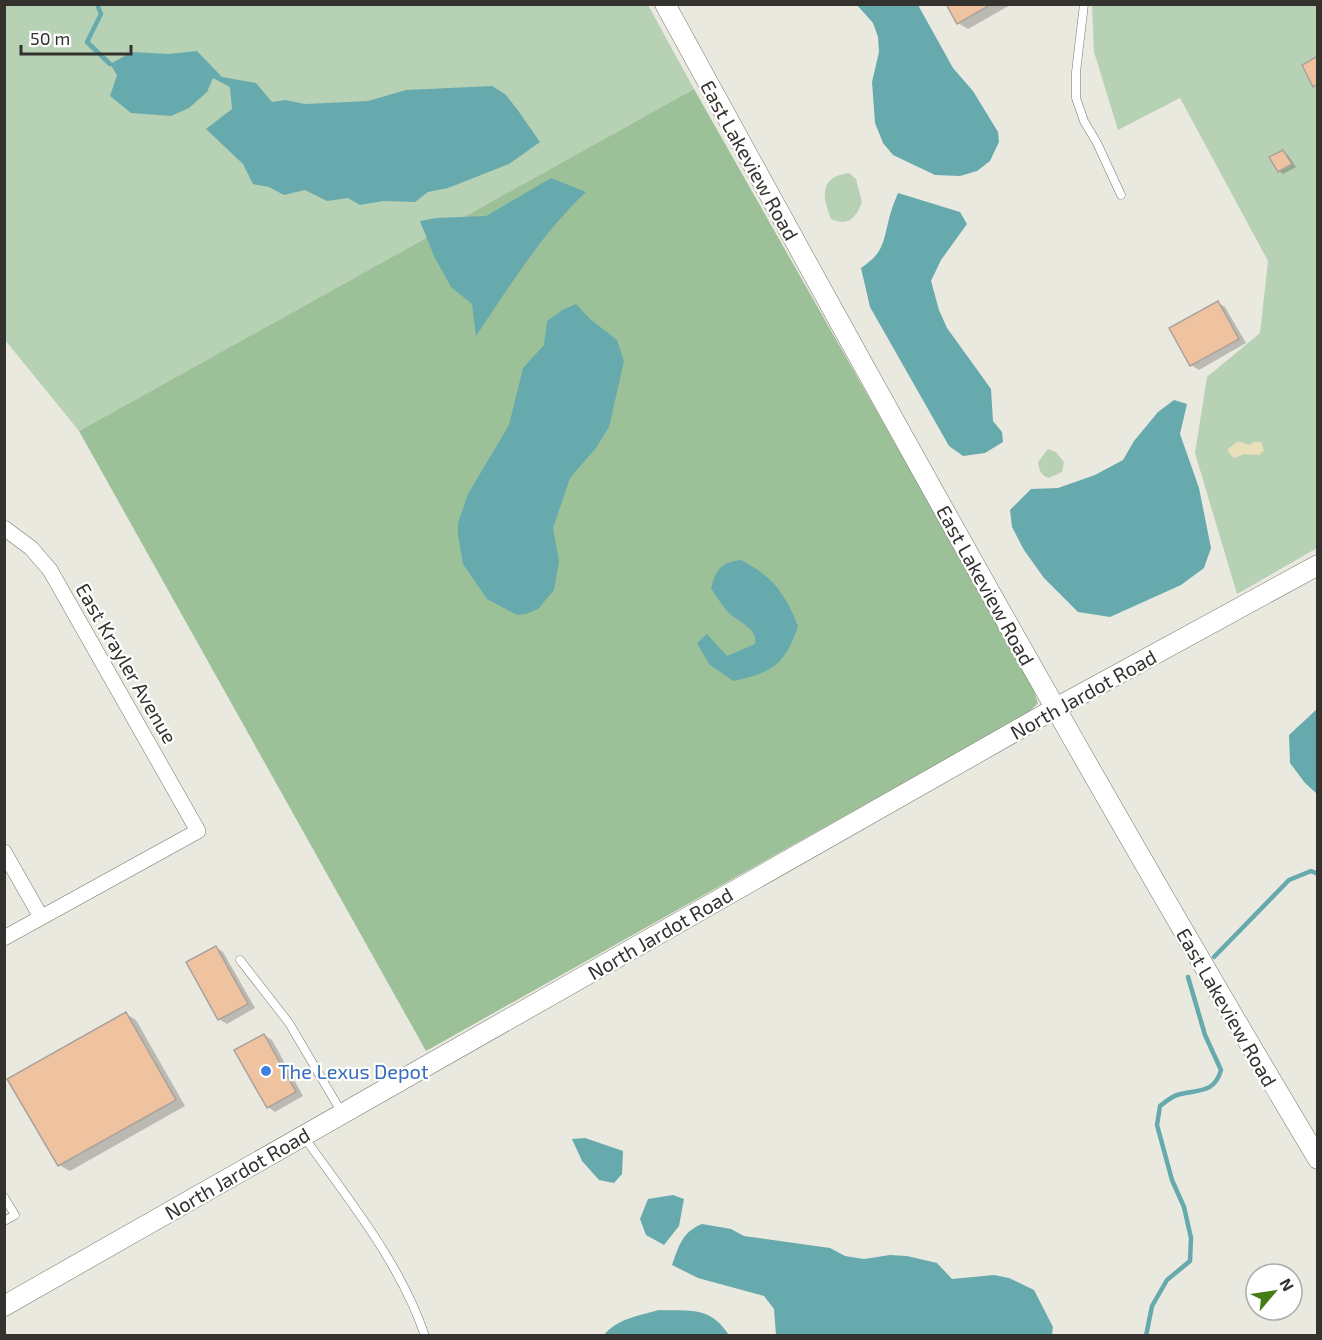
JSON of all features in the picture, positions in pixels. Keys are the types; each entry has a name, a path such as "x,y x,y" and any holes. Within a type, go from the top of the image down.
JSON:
{"street":[{"name":"East Lakeview Road","path":"665,4 844,333 1217,992 1317,1159"},
{"name":"East Krayler Avenue","path":"6,531 31,548 51,570 198,831 41,917"},
{"name":"North Jardot Road","path":"4,1306 1056,708 1317,565"},
{"path":"4,852 41,917 4,938"}],"lane":[{"path":"1084,4 1076,72 1076,98 1084,121 1121,195"},
{"path":"240,960 290,1023 342,1114"},
{"path":"303,1136 395,1270 424,1335"},
{"path":"4,1197 15,1215 4,1221"}],"green space":[{"path":"4,5 648,5 694,89 79,431 5,340"},
{"path":"1092,5 1317,5 1317,548 1237,594 1195,453 1207,377 1260,333 1268,261 1180,98 1118,130 1094,52"},
{"path":"694,89 1032,685 1038,703 1028,713 426,1051 79,431"},
{"path":"849,173 856,179 862,202 854,217 842,222 831,219 825,189 832,179"},
{"path":"1048,449 1056,452 1064,462 1062,472 1049,478 1041,472 1038,462"}],"sand":[{"path":"1238,441 1249,445 1261,442 1264,451 1259,455 1245,454 1234,458 1228,449"}],"water":[{"path":"857,5 918,5 953,68 973,91 998,132 999,142 990,161 977,171 960,176 935,175 893,155 883,143 875,123 872,82 879,52 878,37 873,23"},
{"path":"197,51 222,77 256,83 272,102 285,100 305,104 368,101 406,90 492,86 505,94 540,142 509,164 448,188 428,192 415,202 383,201 360,205 348,198 327,201 305,190 284,195 269,187 253,184 243,164 206,129 232,109 230,87 213,78 207,92 189,108 171,116 131,113 110,96 117,75 110,64 132,52 168,54"},
{"path":"551,178 586,192 541,242 476,336 472,304 451,287 434,256 420,221 486,216"},
{"path":"898,193 960,212 967,224 941,260 931,281 947,328 991,389 993,421 1002,432 1003,442 985,453 963,456 949,446 870,307 861,268 875,257 882,245"},
{"path":"576,304 590,319 617,340 624,361 609,427 596,448 570,478 553,528 559,561 554,590 538,609 517,615 487,599 463,564 458,523 468,494 509,425 523,368 544,345 547,321"},
{"path":"1174,400 1187,404 1180,434 1199,488 1211,548 1204,568 1181,585 1110,617 1078,612 1044,578 1024,550 1012,527 1010,510 1031,489 1058,488 1095,475 1123,460 1134,441 1158,412"},
{"path":"741,560 761,572 776,587 788,604 798,626 788,650 775,665 758,675 733,681 709,664 697,643 707,634 727,656 755,644 755,638 750,629 728,612 711,588 720,568"},
{"path":"1317,709 1317,794 1305,783 1290,763 1289,735"},
{"path":"585,1138 623,1151 622,1174 614,1183 599,1180 582,1161 572,1139"},
{"path":"673,1195 684,1199 679,1226 664,1245 646,1235 640,1219 648,1199"},
{"path":"702,1224 731,1229 744,1236 830,1248 845,1256 864,1259 890,1255 907,1256 937,1263 952,1279 994,1275 1009,1278 1034,1290 1053,1327 1052,1335 776,1335 774,1309 764,1296 698,1278 672,1265 686,1235"},
{"path":"659,1310 690,1311 707,1315 722,1326 729,1335 604,1335 622,1321"}],"building":[{"path":"946,4 992,4 957,24"},
{"path":"1318,56 1318,84 1313,87 1302,65"},
{"path":"1283,150 1292,164 1278,172 1269,157"},
{"path":"1218,301 1239,339 1190,366 1169,328"},
{"path":"216,946 248,1004 218,1020 186,962"},
{"path":"126,1012 176,1100 58,1166 7,1079"},
{"path":"264,1034 296,1092 267,1108 234,1050"}],"waterway":[{"path":"97,4 101,14 87,42 110,64"},
{"path":"1214,957 1289,880 1311,871 1318,874"},
{"path":"1146,1336 1152,1306 1167,1280 1190,1261 1191,1238 1184,1207 1172,1180 1157,1125 1160,1106 1177,1095 1204,1090 1214,1084 1221,1070 1205,1035 1188,977"}],"place":[{"name":"The Lexus Depot","path":"266,1071"}]}
